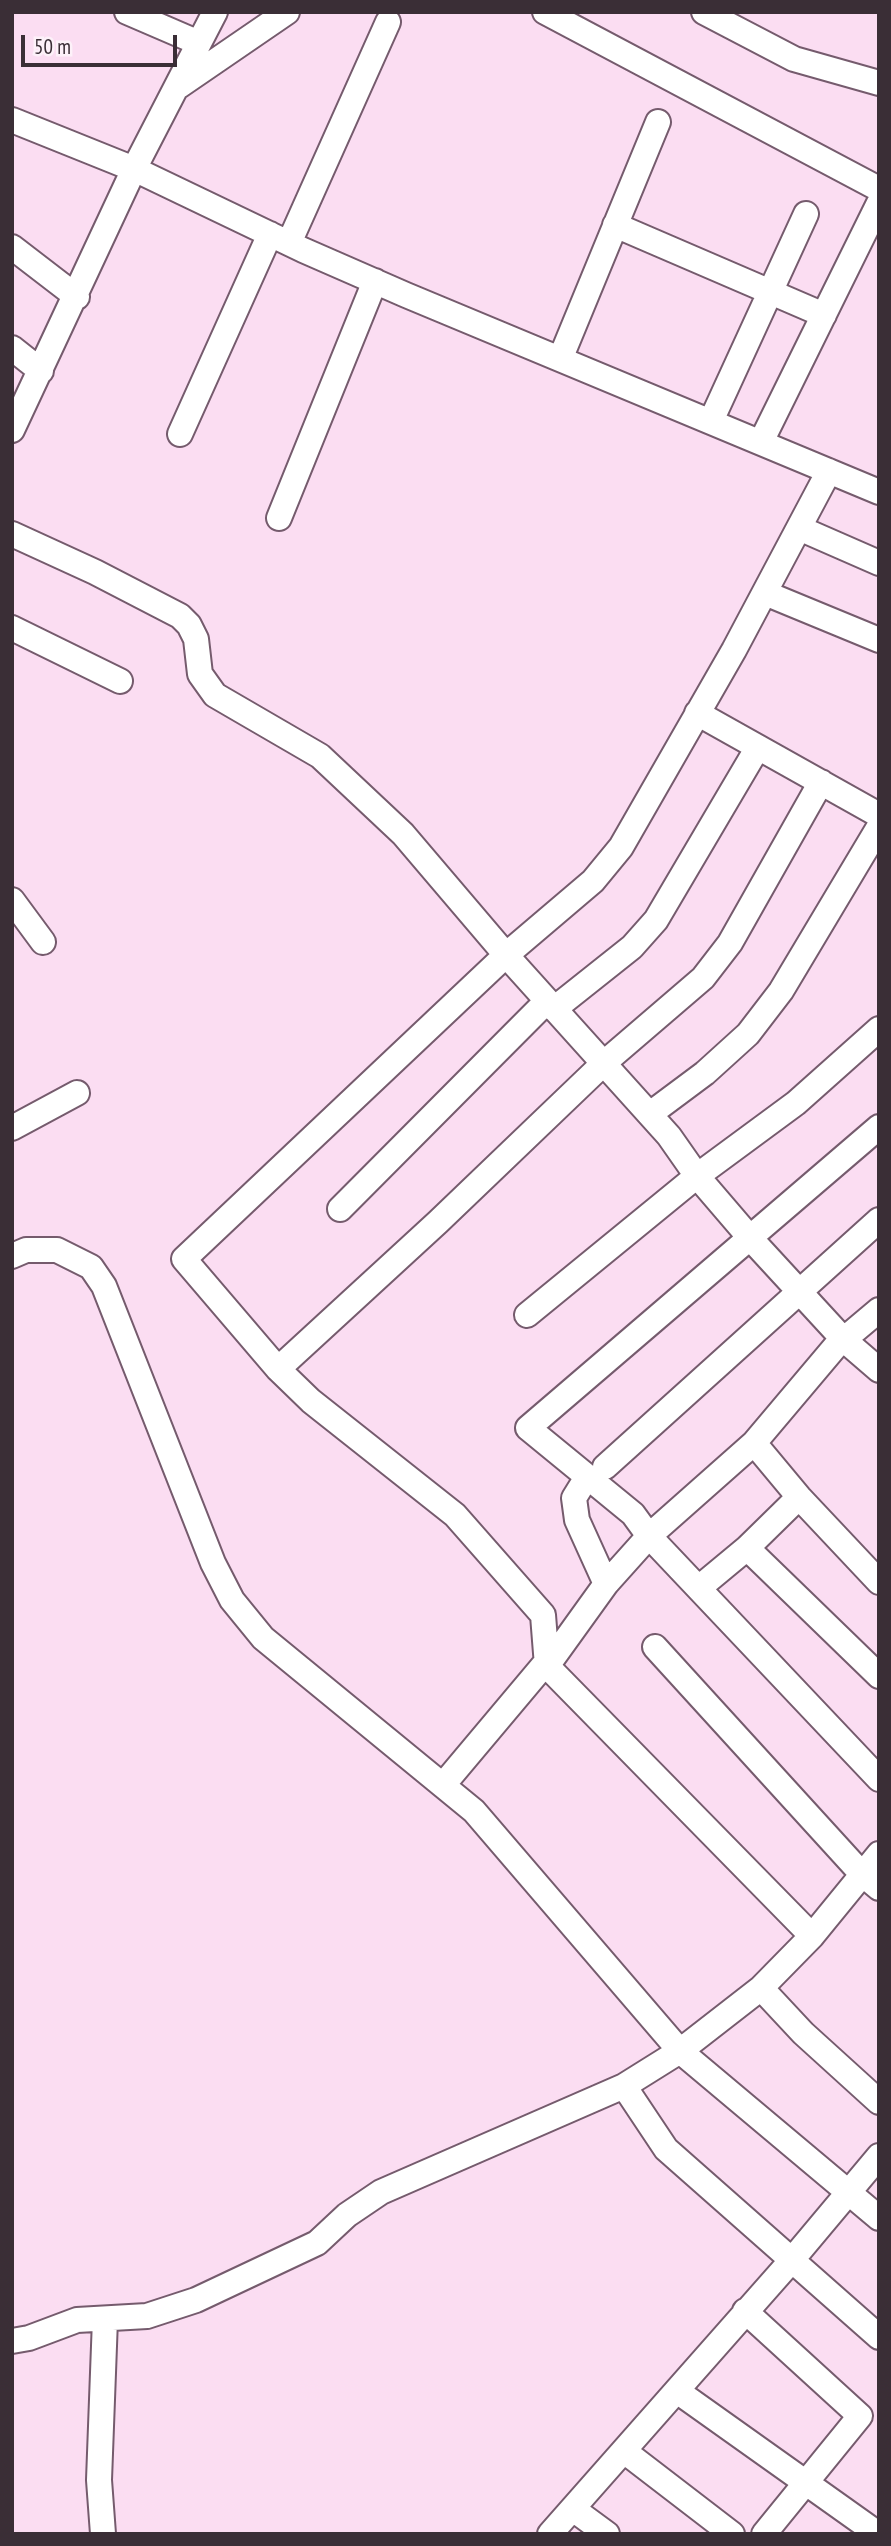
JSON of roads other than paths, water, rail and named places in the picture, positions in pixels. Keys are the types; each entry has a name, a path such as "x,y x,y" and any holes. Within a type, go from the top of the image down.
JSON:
{"street":[{"path":"127,12 199,43"},
{"path":"12,430 77,297 134,169 215,12"},
{"path":"176,89 288,12"},
{"path":"545,12 879,189"},
{"path":"704,12 794,60 879,83"},
{"path":"180,433 388,22"},
{"path":"12,120 134,169 279,239 375,281 879,492"},
{"path":"561,357 659,122"},
{"path":"761,442 879,203"},
{"path":"712,421 806,214"},
{"path":"615,225 824,315"},
{"path":"12,247 77,297"},
{"path":"279,518 375,281"},
{"path":"12,348 41,371"},
{"path":"812,1936 547,1667 543,1615 455,1515 311,1401 278,1368 184,1259 506,955 593,881 621,847 765,593 829,471"},
{"path":"799,528 879,563"},
{"path":"12,534 180,616 196,639 200,674 215,695 320,756 403,834 506,955 650,1114 751,1239 843,1339 879,1370"},
{"path":"765,593 879,640"},
{"path":"12,628 120,681"},
{"path":"698,713 879,815"},
{"path":"340,1209 551,1005 632,947 656,919 680,884 758,747"},
{"path":"278,1368 438,1222 604,1063 703,978 730,943 821,782"},
{"path":"650,1114 705,1073 748,1034 781,991 879,827"},
{"path":"12,900 43,942"},
{"path":"527,1315 698,1176 796,1103 879,1029"},
{"path":"12,1128 77,1093"},
{"path":"879,1127 528,1428 596,1472 649,1536 879,1779"},
{"path":"606,1584 578,1520 574,1498 596,1472 879,1220"},
{"path":"12,1256 26,1250 57,1250 91,1267 104,1286 214,1563 232,1600 263,1638 474,1811 680,2051 879,2218"},
{"path":"443,1785 543,1667 547,1667 606,1584 649,1536 754,1443 843,1339 879,1310"},
{"path":"754,1443 799,1497 879,1583"},
{"path":"700,1587 747,1548 799,1497"},
{"path":"747,1548 879,1676"},
{"path":"655,1647 870,1880"},
{"path":"12,2341 29,2339 77,2320 147,2316 196,2300 317,2243 347,2215 415,2175 624,2086 680,2051 761,1988 870,1880 879,1854"},
{"path":"761,1988 803,2033 879,2102"},
{"path":"624,2086 666,2149 879,2337"},
{"path":"550,2534 791,2261 847,2190 879,2156"},
{"path":"745,2311 860,2416 764,2534"},
{"path":"103,2534 99,2480 105,2319"},
{"path":"677,2391 878,2534"},
{"path":"624,2451 732,2534"},
{"path":"573,2509 607,2534"}]}
